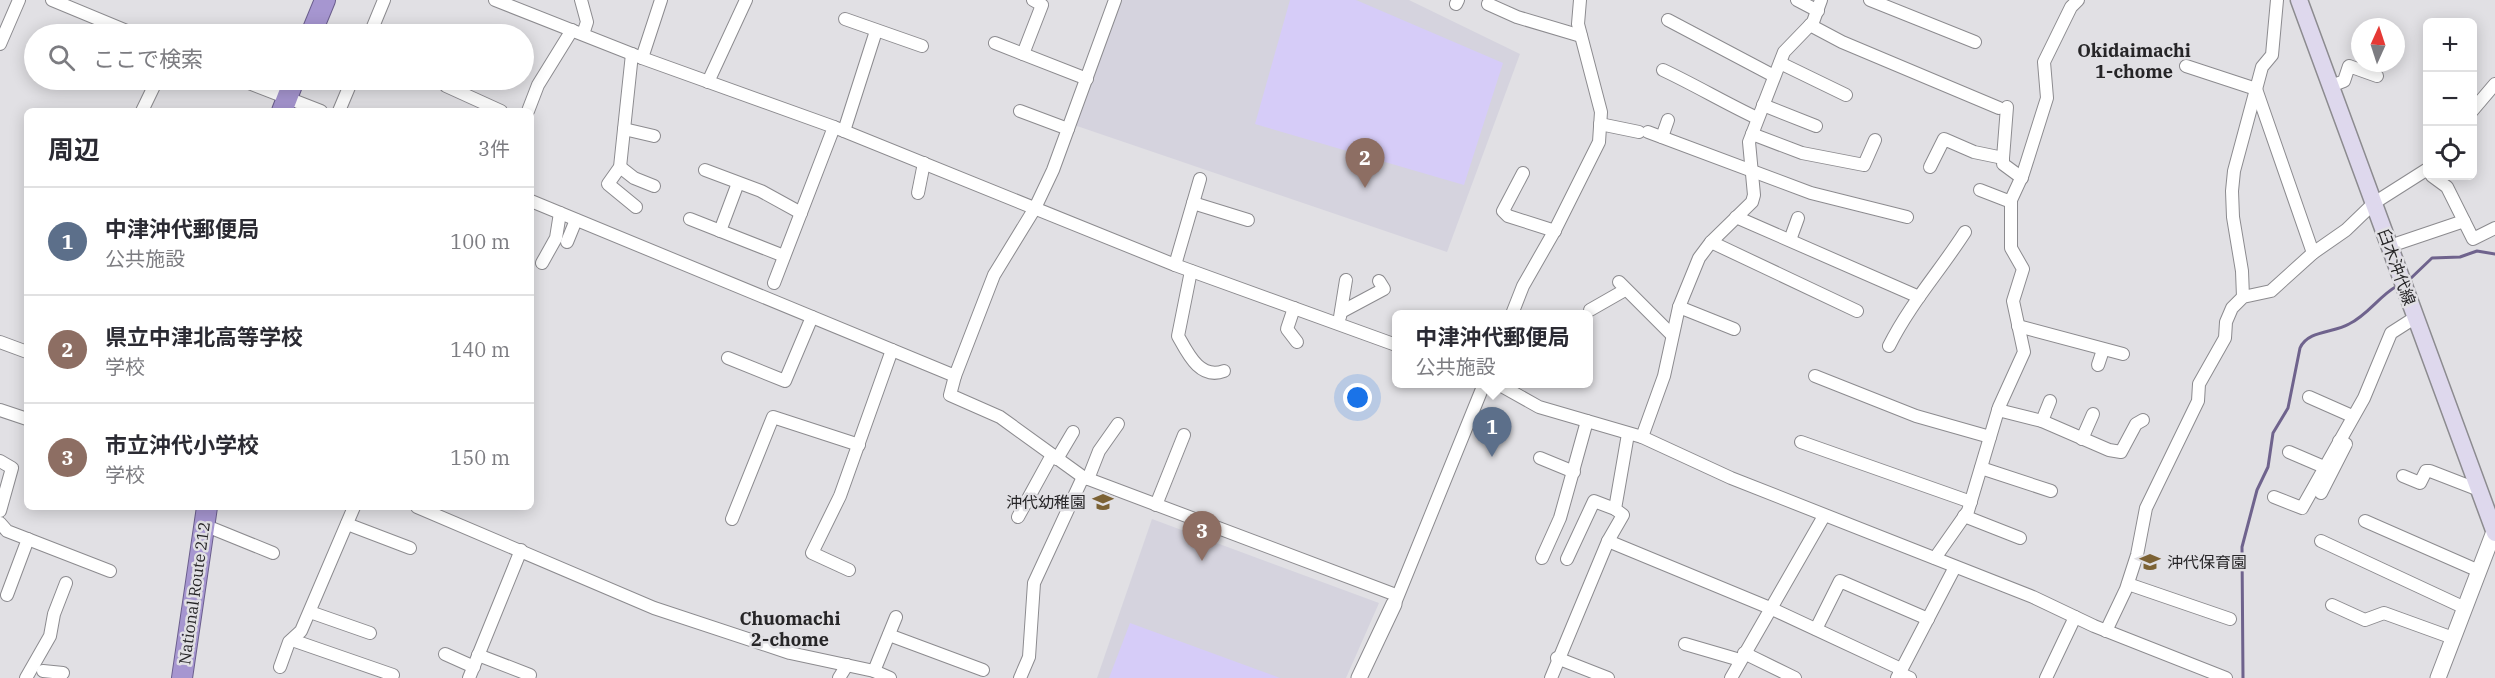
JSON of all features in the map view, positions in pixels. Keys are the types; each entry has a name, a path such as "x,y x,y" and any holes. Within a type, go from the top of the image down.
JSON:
{"highway":[{"path":"315,24 325,0"},
{"path":"284,105 290,90"},
{"name":"National Route 212","path":"182,678 205,516"}],"main road":[{"name":"臼木沖代線","path":"2303,3 2331,86 2495,531"}],"street":[{"path":"0,44 20,0"},
{"path":"54,0 110,24"},
{"path":"374,24 384,0"},
{"path":"495,0 637,56 839,129 1175,265 1294,308 1340,318 1392,343"},
{"path":"529,108 538,85 587,22 581,0"},
{"path":"636,207 609,184 620,167 637,56 661,0"},
{"path":"708,82 746,0"},
{"path":"1023,54 1042,5 1033,0"},
{"path":"1115,0 1068,129 1035,208 994,275 955,376 950,395 1000,417 1086,478 1395,600"},
{"path":"1514,310 1523,286 1599,142 1601,112 1578,24 1580,0"},
{"path":"1642,437 1664,376 1679,307 1699,258 1711,242 1752,202 1748,152 1752,134 1784,52 1810,25 1819,5 1797,0"},
{"path":"1870,0 1975,42"},
{"path":"1935,558 1971,502 1998,410 2024,352 2013,301 2023,268 2011,248 2011,202 2022,178 2048,98 2044,62 2071,7 2078,0"},
{"path":"2243,297 2242,271 2233,217 2234,171 2262,67 2272,56 2277,0"},
{"path":"1488,4 1517,17 1581,36"},
{"path":"845,19 922,46"},
{"path":"1668,20 1774,76"},
{"path":"1810,25 1842,42 2003,107 2003,164 2022,178"},
{"path":"774,283 801,213 839,129 876,31"},
{"path":"995,43 1087,80"},
{"path":"1780,63 1846,95"},
{"path":"2186,66 2256,89"},
{"path":"2331,86 2344,81 2349,66 2377,76"},
{"path":"1663,70 1703,89 1718,100 1758,118"},
{"path":"2477,105 2495,84"},
{"path":"2256,89 2313,253"},
{"path":"143,108 152,90"},
{"path":"258,90 284,105 302,108"},
{"path":"340,108 348,90"},
{"path":"455,90 494,108"},
{"path":"1763,105 1816,126"},
{"path":"1020,111 1068,129"},
{"path":"1662,137 1668,120"},
{"path":"1600,124 1662,137 1811,193 1907,217"},
{"path":"624,129 654,136"},
{"path":"1752,134 1802,153 1864,165 1875,140"},
{"path":"1930,167 1944,139 1974,152 2003,158"},
{"path":"918,194 924,163"},
{"path":"620,167 634,178 654,186"},
{"path":"705,170 801,213"},
{"path":"1523,173 1503,211 1508,216 1554,231"},
{"path":"2106,631 2128,584 2137,555 2146,508 2198,400 2199,384 2225,338 2226,322 2232,308 2243,297 2271,291 2313,253 2346,230 2374,203 2423,174"},
{"path":"1175,265 1200,179"},
{"path":"2439,180 2447,187 2473,239 2495,228"},
{"path":"720,231 738,183"},
{"path":"1980,190 2011,202"},
{"path":"534,202 955,376"},
{"path":"1193,203 1248,220"},
{"path":"542,263 556,238 560,213"},
{"path":"1736,217 1918,297"},
{"path":"1790,240 1798,218"},
{"path":"690,219 784,256"},
{"path":"567,242 576,220"},
{"path":"2390,246 2464,221"},
{"path":"1889,338 1926,284 1934,279 1965,232"},
{"path":"1711,242 1857,310"},
{"path":"1191,271 1178,336 1196,366 1216,374 1224,371"},
{"path":"1340,318 1346,280"},
{"path":"1340,318 1384,290 1379,281"},
{"path":"1590,310 1622,286 1672,335"},
{"path":"1679,307 1734,329"},
{"path":"1294,308 1287,329 1297,342"},
{"path":"728,358 785,381 812,317"},
{"path":"2274,497 2302,508 2364,398 2391,333 2416,317"},
{"path":"2018,326 2123,354"},
{"path":"0,342 24,351"},
{"path":"849,570 812,553 840,496 892,350"},
{"path":"2098,365 2103,350"},
{"path":"1815,376 1916,416 1990,437"},
{"path":"1359,678 1395,600 1482,388"},
{"path":"1505,388 1539,407 1642,437 1731,478 2033,597 2106,631 2226,678"},
{"path":"2308,397 2352,416"},
{"path":"2042,421 2050,402"},
{"path":"0,410 24,418"},
{"path":"1998,410 2042,421 2109,450 2121,452 2136,424 2143,420"},
{"path":"2082,439 2093,414"},
{"path":"732,519 773,417 859,446"},
{"path":"1542,558 1560,518 1587,421"},
{"path":"1020,678 1029,657 1034,583 1099,451 1118,424"},
{"path":"1018,517 1073,432"},
{"path":"1615,509 1628,434"},
{"path":"1156,505 1184,435"},
{"path":"2321,493 2346,444 2339,441"},
{"path":"1801,442 1971,502"},
{"path":"2289,452 2324,467"},
{"path":"1540,458 1574,472"},
{"path":"0,461 12,468 0,511"},
{"path":"1981,468 2051,492"},
{"path":"2403,476 2420,483 2426,471 2430,471 2479,490"},
{"path":"1551,678 1557,658 1608,541 1623,515 1615,509 1594,501 1567,560"},
{"path":"280,667 292,640 302,632 353,510"},
{"path":"424,510 654,608 790,653 874,672 890,678"},
{"path":"205,516 273,553"},
{"path":"1731,678 1824,516"},
{"path":"1964,516 2020,538"},
{"path":"2365,521 2478,571"},
{"path":"0,523 8,531 110,571"},
{"path":"347,524 410,548"},
{"path":"2438,678 2495,531"},
{"path":"7,595 8,577 28,539"},
{"path":"1608,541 1770,608 1816,629 1902,675 1955,567"},
{"path":"2321,541 2465,608"},
{"path":"474,667 521,550"},
{"path":"1816,629 1840,580 1928,620"},
{"path":"26,678 50,636 54,614 66,583"},
{"path":"2128,584 2230,619"},
{"path":"2332,605 2365,620 2384,613 2453,639"},
{"path":"310,612 370,633"},
{"path":"874,672 896,617"},
{"path":"2046,678 2075,617"},
{"path":"889,635 983,670"},
{"path":"292,640 379,674 393,675"},
{"path":"1685,644 1742,656 1796,678"},
{"path":"445,654 474,667 530,675"},
{"path":"1557,658 1608,678"},
{"path":"838,678 847,666"},
{"path":"43,670 63,673"}],"shaded area":[{"path":"1122,0 1409,0 1520,54 1447,252 1074,125"},
{"path":"1290,0 1356,0 1503,63 1464,185 1255,124"},
{"path":"1152,519 1379,603 1346,678 1097,678"},
{"path":"1130,623 1280,678 1109,678"}],"waterway":[{"path":"2409,280 2432,258 2460,257 2477,251 2495,254"},
{"path":"2243,678 2242,547 2257,490 2268,467 2273,433 2288,408 2300,348 2309,338 2343,327 2356,320 2397,286"}],"place":[{"name":"県立中津北高等学校","path":"1365,188"},
{"name":"中津沖代郵便局","path":"1492,457"},
{"name":"沖代幼稚園","path":"1103,502"},
{"name":"市立沖代小学校","path":"1202,561"},
{"name":"沖代保育園","path":"2150,562"}],"district":[{"name":"Okidaimachi 1-chome","path":"2134,60"},
{"name":"Chuomachi 2-chome","path":"790,628"}]}
